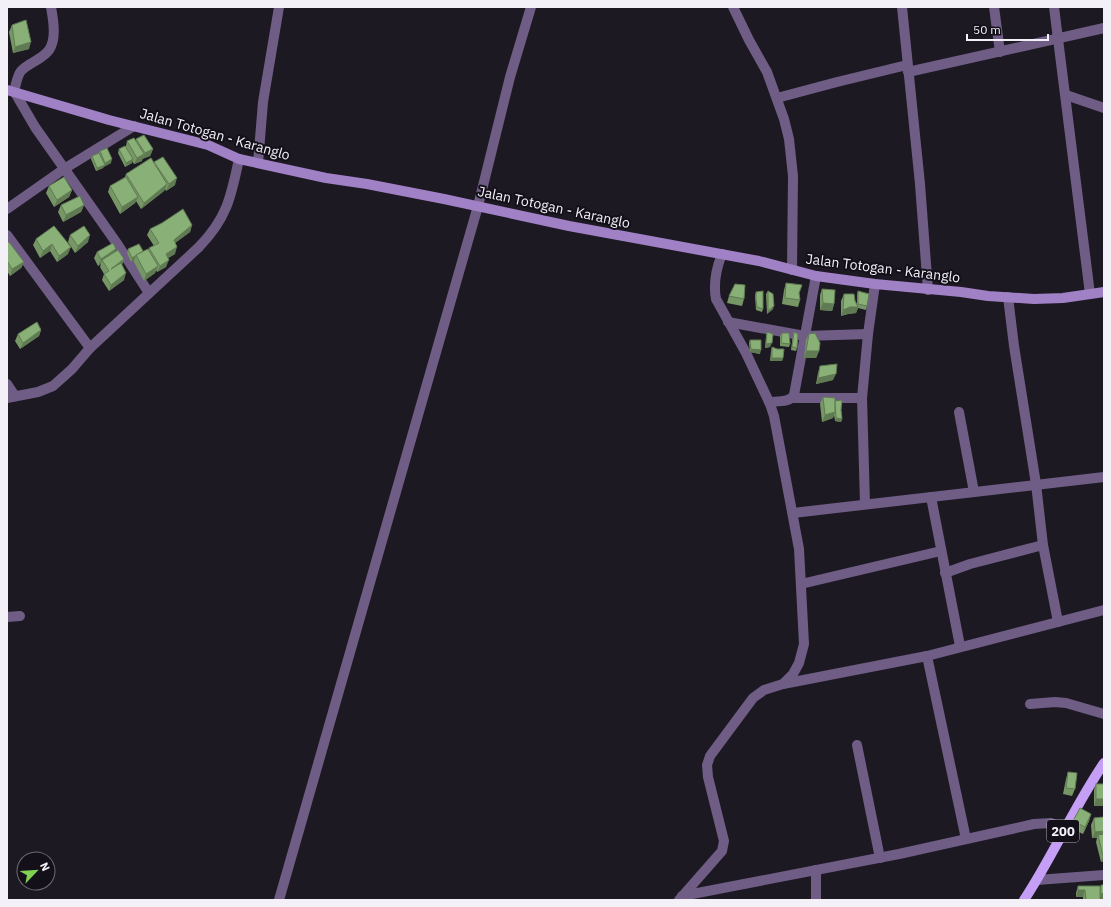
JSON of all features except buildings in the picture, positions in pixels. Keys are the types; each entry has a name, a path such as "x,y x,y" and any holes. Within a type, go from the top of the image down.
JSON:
{"main road":[{"name":"Jalan Totogan - Karanglo","path":"10,91 208,145 249,161 326,178 367,184 478,206 569,226 722,254 816,276 875,284 1008,298 1063,298 1104,292"},
{"name":"200","path":"1024,900 1037,880 1064,829 1104,764"}],"street":[{"path":"51,7 54,31 53,42 50,50 22,70 10,91 118,245 149,293"},
{"path":"7,384 11,397 38,392 52,386 72,369 90,348 212,234 220,221 249,161 264,102 279,7"},
{"path":"279,900 478,206 510,77 531,7"},
{"path":"733,7 749,40 763,64 784,119 792,157 792,270"},
{"path":"902,7 907,69 920,184 928,290"},
{"path":"994,7 1000,52"},
{"path":"1054,7 1090,294"},
{"path":"777,98 837,82 1000,52 1104,28"},
{"path":"1066,95 1104,108"},
{"path":"7,209 64,169 134,126"},
{"path":"7,235 90,348"},
{"path":"722,254 715,276 714,291 716,299 746,353 774,416 799,549 804,644 799,663 793,674 783,684"},
{"path":"792,398 796,389 816,276"},
{"path":"865,504 862,398 868,334 875,284"},
{"path":"1008,298 1014,346 1036,484 1043,545 1058,622"},
{"path":"728,322 805,336 868,334"},
{"path":"769,402 788,400 792,398 862,398"},
{"path":"959,412 974,492"},
{"path":"793,513 1104,477"},
{"path":"932,497 945,573 960,646"},
{"path":"945,573 970,564 1043,545"},
{"path":"802,584 941,551"},
{"path":"680,898 722,851 724,841 708,777 707,765 710,756 753,698 764,690 783,684 927,656 960,646 1104,610"},
{"path":"7,617 20,616"},
{"path":"927,656 966,838"},
{"path":"1030,704 1055,702 1066,703 1104,714"},
{"path":"857,745 880,858"},
{"path":"680,898 880,858 1034,824 1051,823 1064,829"},
{"path":"816,870 816,900"},
{"path":"1037,880 1104,875"}]}
